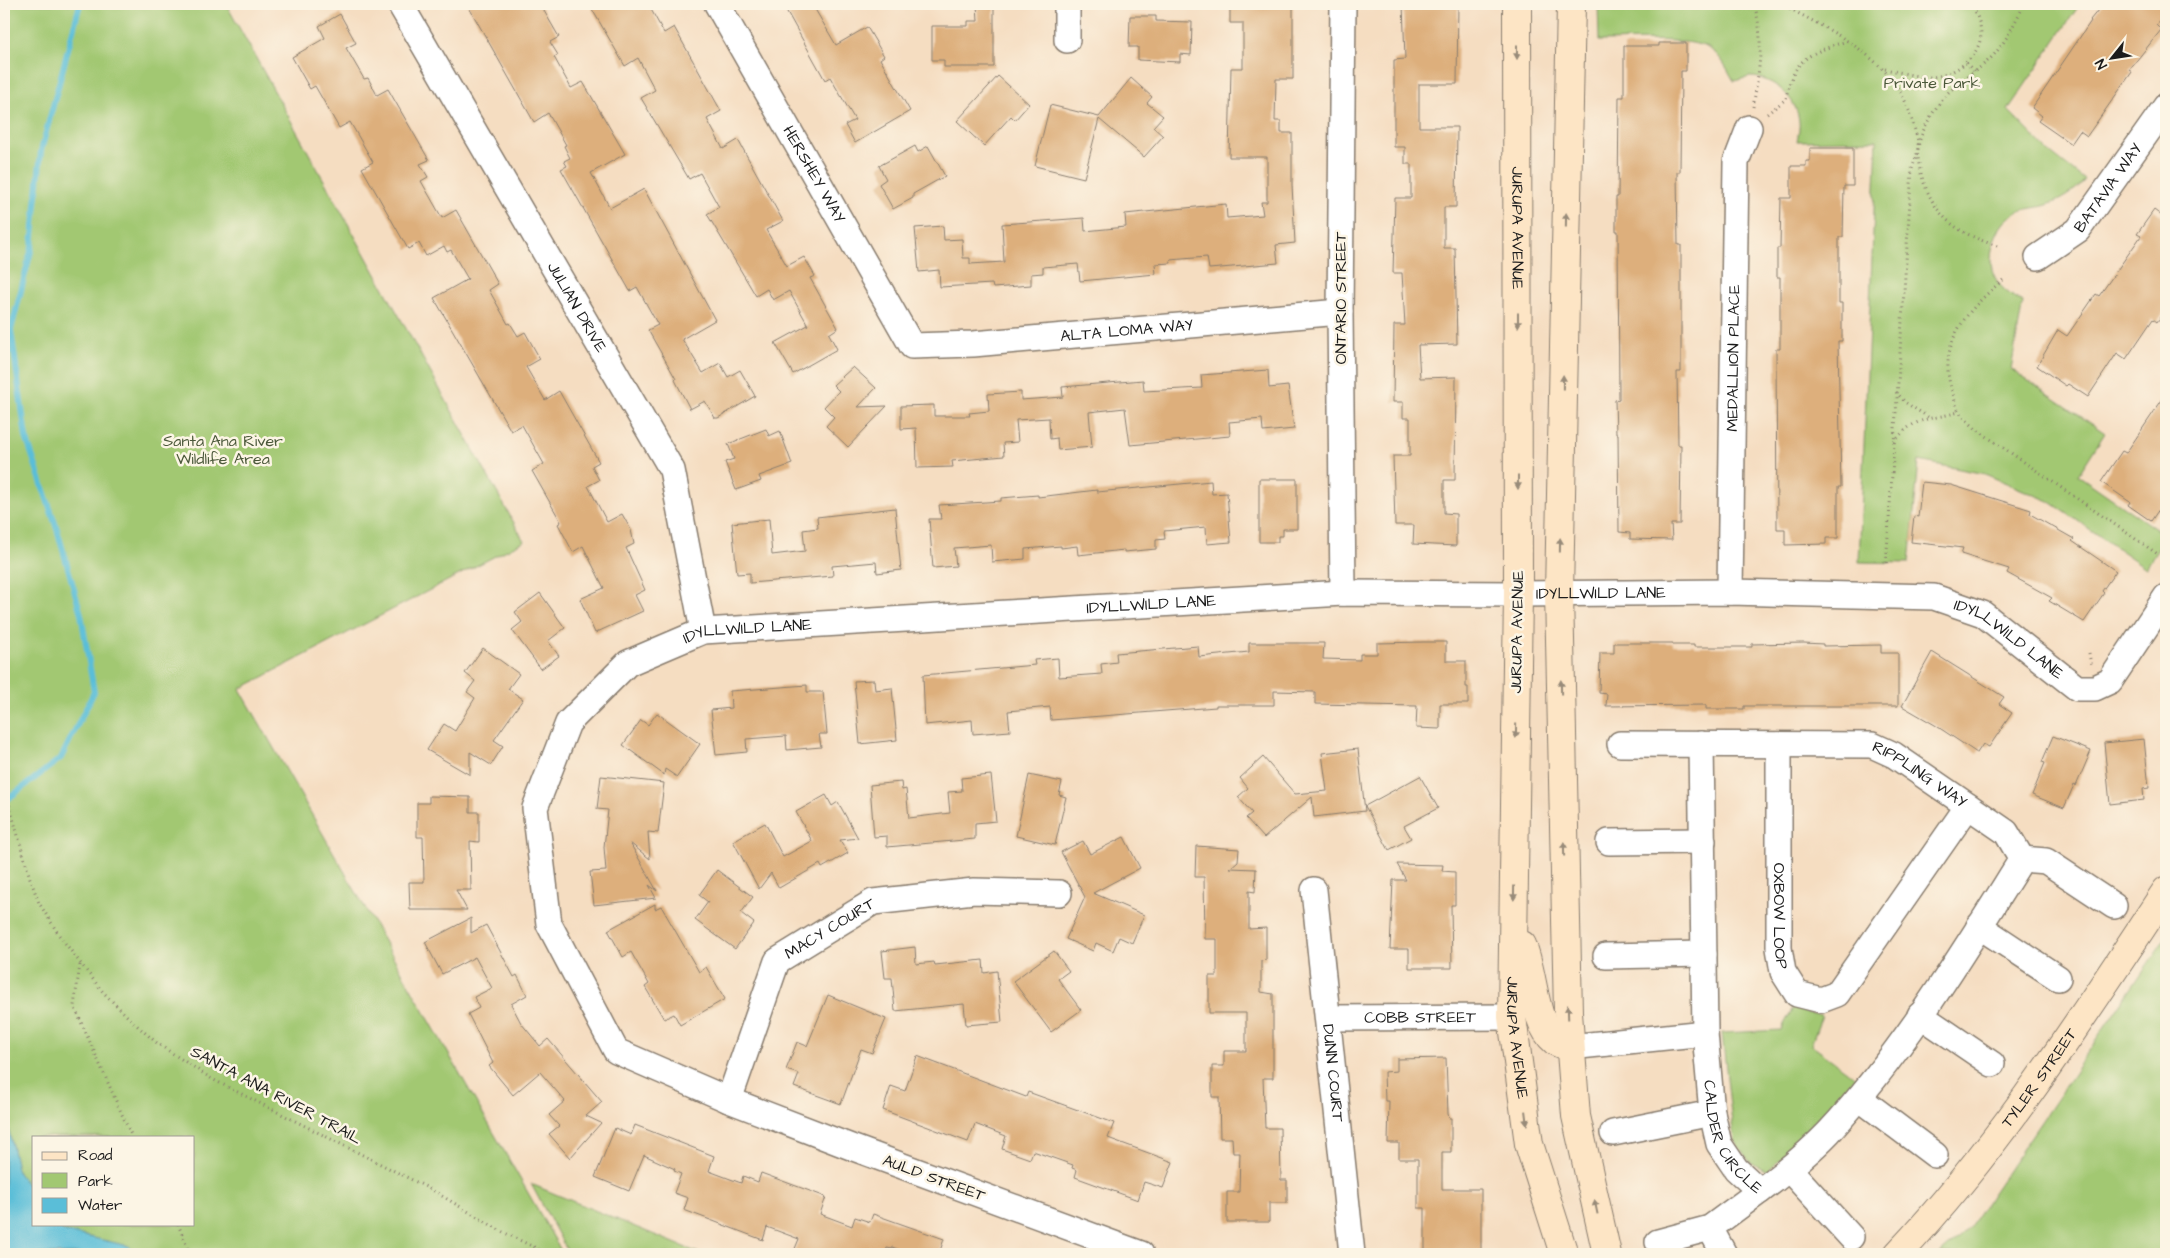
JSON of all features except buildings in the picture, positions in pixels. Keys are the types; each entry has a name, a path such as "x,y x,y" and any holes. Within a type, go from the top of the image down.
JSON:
{"main road":[{"name":"JURUPA AVENUE","path":"1517,4 1518,594 1512,1018 1529,1144 1564,1254"},
{"path":"1571,4 1559,593 1568,1013 1576,1116 1607,1254"},
{"name":"TYLER STREET","path":"1898,1254 1939,1210 2018,1107 2087,1009 2166,891"},
{"path":"1514,925 1529,960 1536,1003 1543,1024 1557,1043 1570,1047"}],"street":[{"name":"JULIAN DRIVE","path":"400,4 672,470 704,631"},
{"name":"HERSHEY WAY","path":"717,4 912,346"},
{"path":"1067,4 1067,40"},
{"name":"ONTARIO STREET","path":"1343,4 1340,312 1343,593"},
{"name":"BATAVIA WAY","path":"2038,257 2078,230 2166,106"},
{"name":"MEDALLION PLACE","path":"1730,592 1736,162 1749,128"},
{"name":"ALTA LOMA WAY","path":"912,346 982,344 1340,312"},
{"name":"IDYLLWILD LANE","path":"729,1100 616,1051 549,924 535,808 568,723 628,663 704,631 1343,593 1730,592 1934,598 1983,614 2076,688 2095,688 2110,681 2166,597"},
{"name":"RIPPLING WAY","path":"1620,744 1872,745 1894,755 2006,832 2022,859"},
{"name":"CALDER CIRCLE","path":"1701,744 1705,1033 1712,1114 1719,1144 1736,1169 1760,1191 1790,1169 1828,1133 1859,1098 1920,1015 2022,859"},
{"name":"OXBOW LOOP","path":"1779,745 1779,948 1783,972 1797,994 1821,1000 1836,994 1968,806"},
{"path":"1609,842 1702,841"},
{"path":"2022,859 2046,861 2114,906"},
{"name":"DUNN COURT","path":"1314,890 1352,1254"},
{"name":"MACY COURT","path":"729,1100 777,961 873,902 974,891 1059,893"},
{"path":"1979,926 2058,978"},
{"path":"1606,956 1704,954"},
{"path":"1920,1015 1992,1064"},
{"name":"COBB STREET","path":"1328,1018 1512,1018"},
{"path":"1570,1047 1705,1033"},
{"path":"1859,1098 1934,1155"},
{"name":"AULD STREET","path":"729,1100 1141,1254"},
{"path":"1613,1134 1712,1114"},
{"path":"1790,1169 1851,1237"},
{"path":"1658,1242 1710,1228 1760,1191"},
{"path":"1710,1228 1724,1254"}],"path":[{"path":"1749,128 1761,60 1758,16 1754,4"},
{"path":"1781,4 1848,40 1884,68 1903,96 1912,118 1923,180 1930,198 1942,216 1957,230 1997,246"},
{"path":"1884,68 1912,75 1932,77 1950,72 1966,63 1977,47 1981,35 1972,4"},
{"path":"1886,566 1912,169 1918,146 1937,106 1950,90 1998,50 2025,4"},
{"path":"1749,128 1786,99 1789,81 1799,64 1813,52 1848,40"},
{"path":"1966,63 1974,71"},
{"path":"2003,280 1978,300 1957,330 1948,354 1949,384 1959,412 1976,429 2159,555"},
{"path":"1896,392 1906,403 1928,418"},
{"path":"1894,443 1902,432 1914,422 1959,412"},
{"name":"SANTA ANA RIVER TRAIL","path":"4,786 30,878 39,902 59,935 103,992 158,1044 212,1079 432,1190 501,1232 548,1254"},
{"path":"80,964 74,1006 132,1136"},
{"path":"179,1226 190,1254"}],"green space":[{"name":"Santa Ana River Wildlife Area","path":"4,4 226,4 524,541 240,689 563,1254 4,1254"},
{"name":"Private Park","path":"1598,4 1891,4 1896,8 1899,4 2080,4 2008,110 2048,151 2085,180 2058,201 2020,211 2007,220 1995,239 1991,262 1994,276 2001,286 2023,302 2011,369 2105,433 2078,475 2166,536 2146,568 2049,501 1985,474 1919,461 1909,563 1859,562 1877,140 1797,141 1799,121 1794,104 1775,85 1759,78 1750,77 1734,81 1717,54 1708,48 1687,42 1656,40 1599,41"},
{"path":"2166,937 2166,1254 1940,1254 1969,1228"},
{"path":"1795,1004 1807,1013 1822,1015 1811,1045 1862,1082 1808,1136 1767,1171 1750,1162 1734,1141 1722,1033 1781,1030"},
{"path":"531,1184 701,1254 569,1254"}],"water":[{"path":"4,1107 18,1173 32,1190 32,1226 59,1226 63,1231 129,1246 137,1254 4,1254"}],"waterway":[{"path":"4,802 61,758 94,692 81,614 57,529 26,437 11,330 32,247 41,151 80,4"}]}
